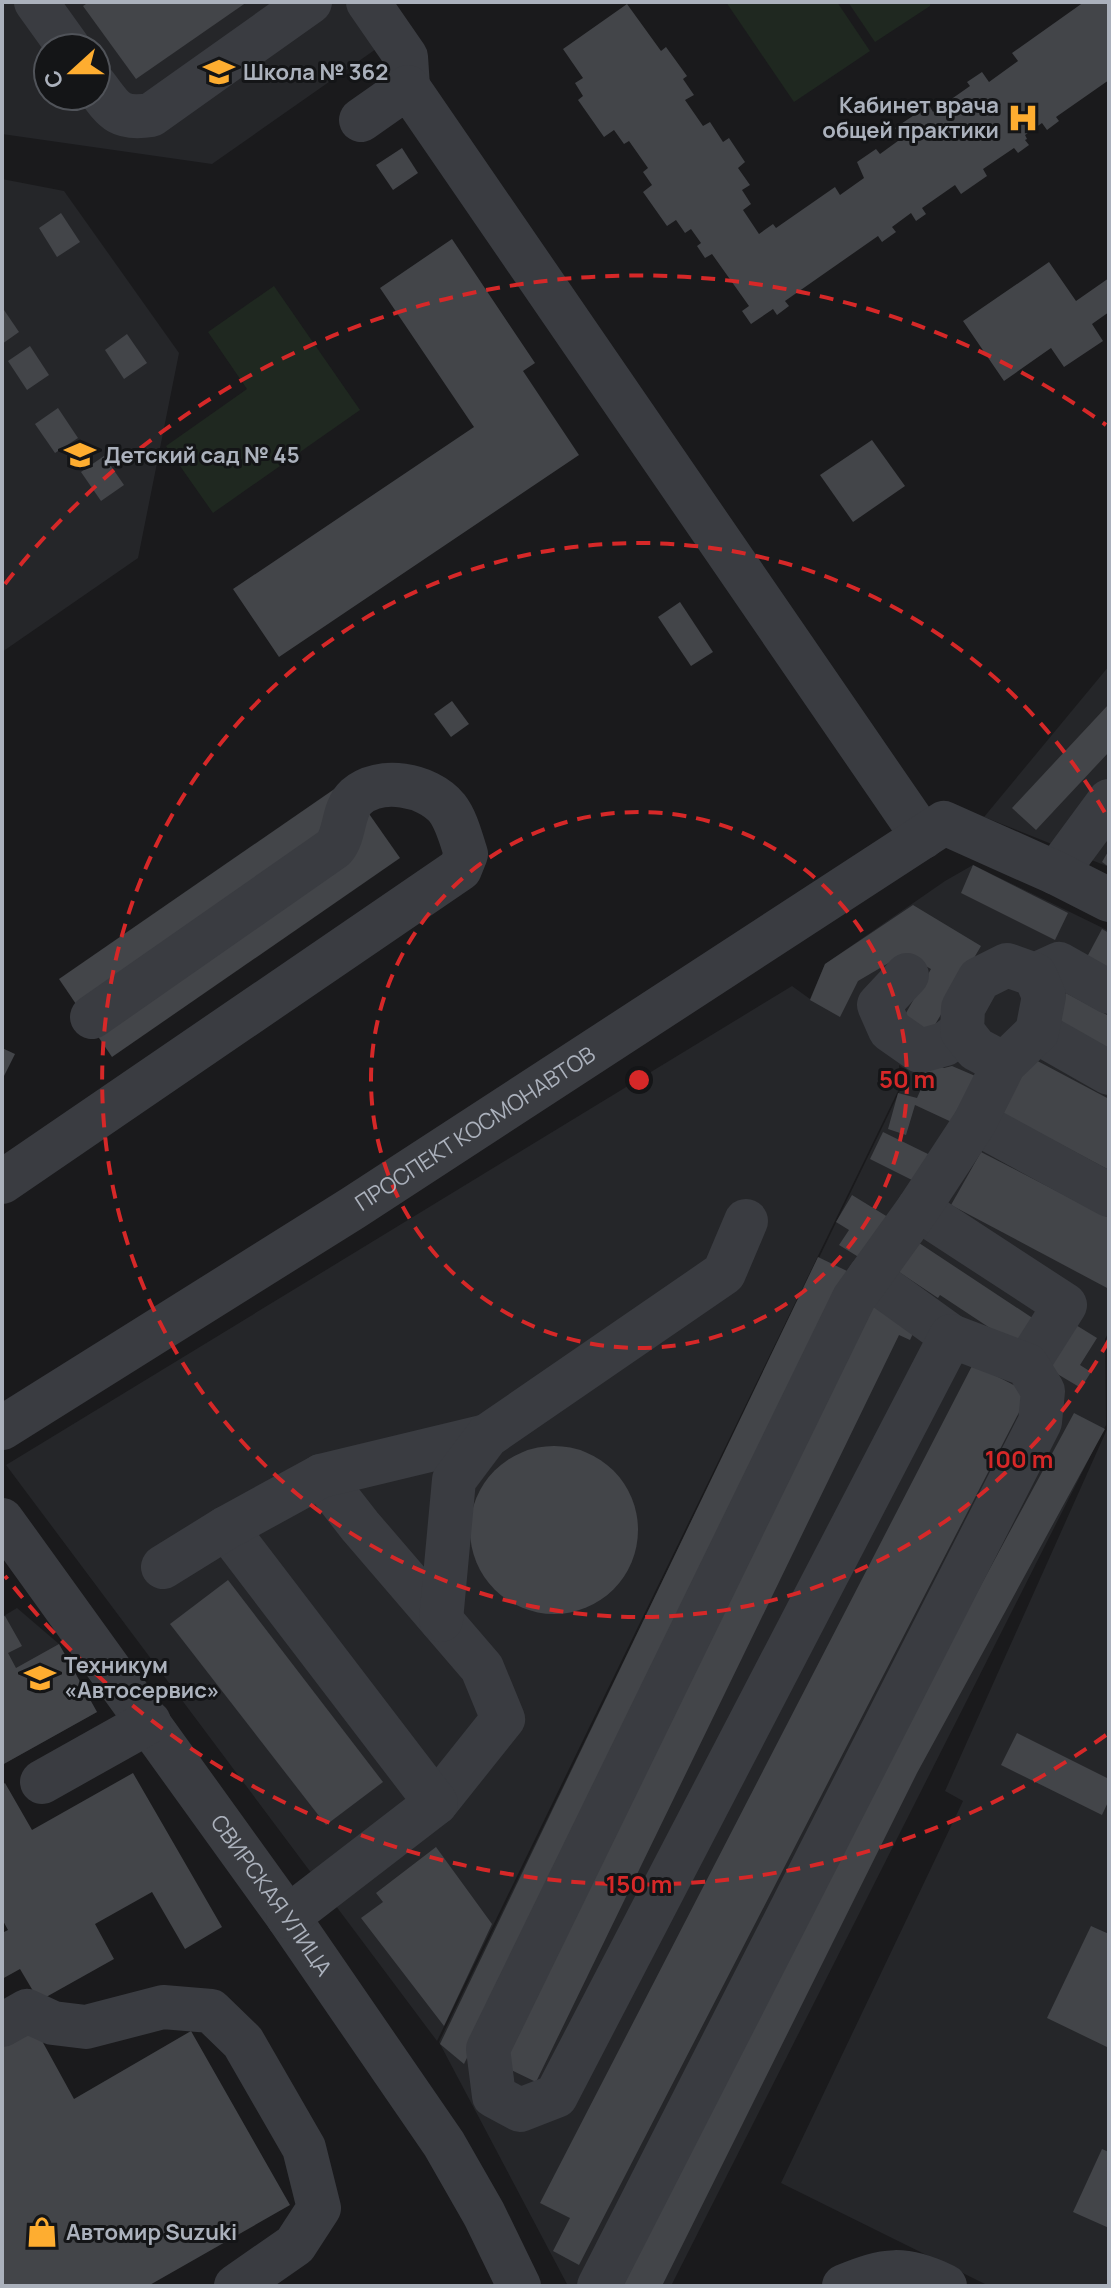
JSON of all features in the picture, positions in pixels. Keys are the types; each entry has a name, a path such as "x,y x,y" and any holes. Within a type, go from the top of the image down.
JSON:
{"street":[{"path":"36,2 58,32"},
{"path":"112,109 131,118 151,115 310,2"},
{"path":"368,2 406,57 408,87 934,830 1056,873 1109,900"},
{"path":"361,120 408,87"},
{"path":"2,1182 460,869 466,854 455,821 445,806 423,790 383,786 357,796 350,804 340,840 334,848 92,1017"},
{"path":"1056,873 1109,801"},
{"path":"374,816 384,812 414,815 436,836 460,869"},
{"name":"ПРОСПЕКТ КОСМОНАВТОВ","path":"2,1428 353,1208 934,830"},
{"path":"1004,1064 976,1049 962,1031 963,1008 979,979 1007,965 1035,975 1059,964 1109,992"},
{"path":"907,975 879,1005 890,1030 920,1051 945,1044 962,1031"},
{"path":"951,1336 556,2096 520,2110 494,2096 488,2049 854,1298 975,1122 1004,1064 1037,1032 1044,996 1035,975"},
{"path":"1037,1032 1109,1073"},
{"path":"975,1122 1109,1195"},
{"path":"918,1209 1065,1305 1027,1365"},
{"path":"441,1620 454,1480 487,1436 724,1273 746,1221"},
{"path":"599,2286 1040,1422 1043,1391 1027,1365 951,1336 869,1277"},
{"path":"163,1567 321,1476 487,1436"},
{"path":"288,1917 436,1803 503,1719 482,1668 321,1476"},
{"path":"226,1528 436,1803"},
{"name":"СВИРСКАЯ УЛИЦА","path":"7,1537 149,1722 444,2144 484,2214 519,2286"},
{"path":"42,1782 149,1722"},
{"path":"2,2025 27,2011 53,2023 86,2027 163,2007 211,2011 243,2042 304,2148 319,2208 295,2245 236,2286"},
{"path":"844,2286 876,2272 920,2273 945,2286"}],"shaded area":[{"name":"Школа № 362","path":"2,2 388,2 406,28 212,164 2,134"},
{"path":"726,2 837,2 870,51 794,102"},
{"path":"848,2 930,2 930,6 875,42"},
{"name":"Детский сад № 45","path":"2,179 64,191 179,353 138,558 2,652"},
{"path":"274,286 360,410 213,513 166,446 247,389 208,332"},
{"path":"1109,666 1109,867 984,817"},
{"path":"973,865 1109,931 1109,1332 1105,1339 1106,1425 671,2286 568,2286 439,2042 909,1072 899,1065 900,1087 437,2041 6,1465 792,986 810,999 825,964"},
{"path":"1108,1427 1109,2286 989,2286 781,2183 963,1801 945,1791"},
{"name":"Техникум «Автосервис»","path":"17,1608 59,1644 97,1712 2,1765 2,1617"}],"building":[{"path":"89,2 247,2 136,79 112,46 112,32 102,32 83,6"},
{"path":"1084,2 1109,2 1109,80 1056,117 1059,121 1047,130 1042,123 1025,135 1029,145 1018,153 1014,148 983,169 987,176 961,194 955,185 922,208 926,214 916,221 911,213 892,227 896,232 882,242 878,236 785,301 789,306 777,315 773,309 751,324 742,311 749,306 712,254 705,258 697,246 701,243 691,229 685,233 676,220 667,226 643,192 652,185 643,172 648,168 629,141 624,144 614,130 604,137 578,100 583,96 575,83 583,78 563,49 627,4 661,51 666,47 687,76 683,79 694,95 685,100 703,126 710,122 723,142 729,138 745,162 738,168 750,185 742,190 751,204 743,210 759,234 773,224 776,228 835,187 840,195 864,178 857,162 876,149 880,154 902,138 895,128 929,105 933,112 970,86 967,82 982,72 989,82 1018,61 1012,53"},
{"path":"402,148 418,173 393,190 376,165"},
{"path":"61,213 80,242 57,257 39,228"},
{"path":"452,239 535,363 523,371 579,455 279,657 233,589 474,427 380,288"},
{"path":"1049,262 1076,301 1109,278 1109,312 1092,324 1103,341 1064,367 1051,348 1004,381 963,321"},
{"path":"2,307 19,332 2,344"},
{"path":"127,334 147,363 124,379 105,350"},
{"path":"30,346 49,375 27,390 8,361"},
{"path":"58,408 78,438 55,453 35,424"},
{"path":"872,440 905,486 853,522 820,475"},
{"path":"104,456 124,485 101,501 81,472"},
{"path":"680,602 713,652 691,666 658,617"},
{"path":"452,701 469,724 451,737 434,714"},
{"path":"1109,704 1109,752 1036,830 1012,808"},
{"path":"346,781 400,858 112,1057 59,979"},
{"path":"1109,850 1109,867 1102,862"},
{"path":"973,865 1068,913 1055,940 961,893"},
{"path":"913,905 981,946 929,1035 902,1020 931,969 904,954 858,981 840,1017 810,1000 825,964"},
{"path":"1102,929 1109,933 1109,969 1087,957"},
{"path":"1066,993 1109,1016 1109,1050 1052,1019"},
{"path":"2,1048 15,1054 2,1080"},
{"path":"1030,1057 1109,1099 1109,1170 1000,1112"},
{"path":"927,1060 980,1078 958,1125 915,1105 906,1135 888,1129 898,1093 917,1098 921,1089 916,1087"},
{"path":"883,1132 930,1155 916,1182 870,1159"},
{"path":"981,1152 1109,1218 1109,1289 951,1205"},
{"path":"852,1195 896,1222 870,1264 839,1245 849,1230 836,1222"},
{"path":"913,1239 1034,1319 1014,1349 999,1334 893,1268"},
{"path":"818,1257 847,1271 464,2064 440,2044"},
{"path":"874,1304 917,1325 910,1340 899,1335 536,2082 503,2066"},
{"path":"1071,1322 1097,1338 1080,1365 1091,1372 1081,1388 1049,1369"},
{"path":"973,1364 1029,1393 579,2265 553,2251 570,2218 540,2203"},
{"path":"1074,1413 1105,1429 917,1773 662,2286 623,2286 889,1755"},
{"path":"554,1446 586,1453 601,1460 613,1471 624,1483 631,1498 638,1530 631,1562 624,1577 613,1589 601,1600 586,1607 554,1614 522,1607 507,1600 495,1589 484,1577 477,1562 470,1530 477,1498 484,1483 495,1471 507,1460 522,1453"},
{"path":"228,1580 383,1782 326,1825 170,1624"},
{"name":"Техникум «Автосервис»","path":"5,1616 22,1646 8,1653 16,1668 59,1644 97,1712 2,1765 2,1617"},
{"path":"1017,1733 1109,1779 1109,1800 1102,1815 1001,1765"},
{"path":"133,1773 222,1927 185,1949 152,1892 95,1924 114,1959 39,2001 20,1969 2,1979 2,1933 8,1930 2,1919 2,1785 5,1783 32,1830"},
{"path":"436,1847 492,1924 444,2026 361,1918 383,1902 376,1893"},
{"path":"1091,1926 1109,1934 1109,2048 1047,2018"},
{"path":"35,2028 74,2099 191,2031 290,2205 148,2286 2,2286 2,2046"},
{"path":"1102,2149 1109,2152 1109,2228 1073,2212"}],"place":[{"name":"Школа № 362","path":"219,72"},
{"name":"Кабинет врача общей практики","path":"1023,118"},
{"name":"Детский сад № 45","path":"80,455"},
{"name":"Техникум «Автосервис»","path":"40,1678"},
{"name":"Автомир Suzuki","path":"42,2232"}]}
